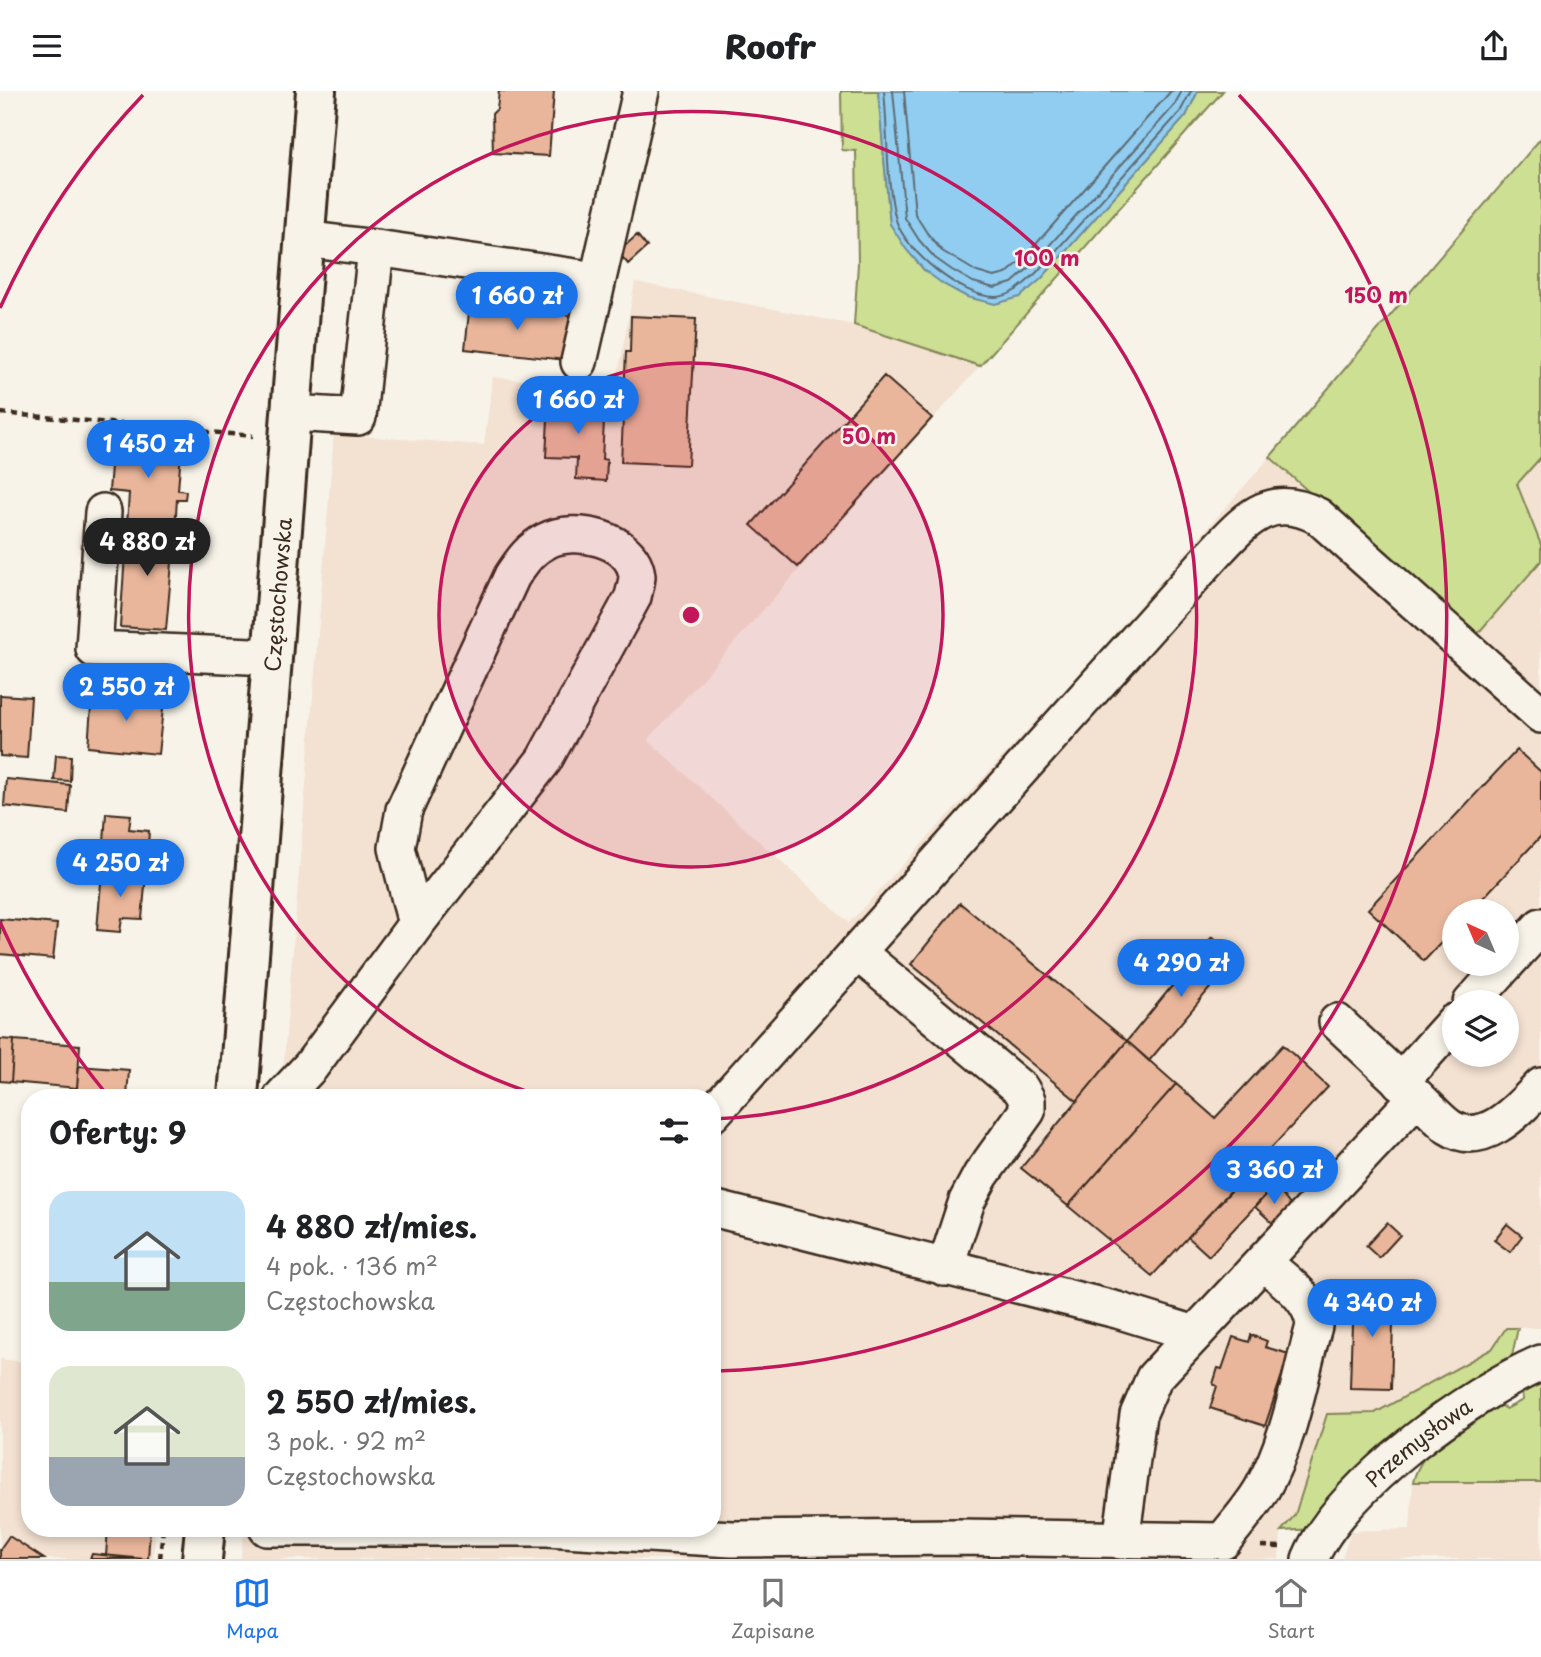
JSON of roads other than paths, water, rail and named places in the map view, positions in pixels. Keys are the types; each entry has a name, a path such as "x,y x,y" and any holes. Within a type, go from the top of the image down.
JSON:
{"main road":[{"name":"Częstochowska","path":"239,1089 316,91"},
{"path":"202,1559 204,1537"}],"street":[{"path":"579,362 641,91"},
{"path":"304,239 596,280"},
{"path":"291,413 358,417 376,249"},
{"path":"721,1104 1220,548 1243,523 1263,510 1300,507 1318,516 1541,715"},
{"path":"103,512 94,649 272,657"},
{"path":"289,1089 311,1066 415,924 544,760 621,624 633,597 637,575 628,556 610,543 588,535 572,534 548,540 528,553 512,576 404,810 397,848 415,924"},
{"path":"1519,950 1541,926"},
{"path":"857,952 1021,1089 1027,1100 1027,1111 981,1175 967,1201 945,1268"},
{"path":"1337,1022 1450,1127 1472,1131 1491,1129 1504,1123 1541,1086"},
{"path":"1121,1541 1142,1406 1154,1378 1263,1262 1408,1089 1442,1039"},
{"path":"721,1210 1117,1310 1195,1334"},
{"path":"698,1537 1223,1541 1248,1509 1273,1465 1284,1438 1314,1326 1313,1313 1304,1299 1263,1262"},
{"name":"Przemysłowa","path":"1313,1552 1367,1484 1434,1426 1522,1371 1541,1363"}],"water":[{"path":"878,91 1198,91 1186,116 1041,279 1020,297 995,304 967,297 924,270 890,224"}]}
